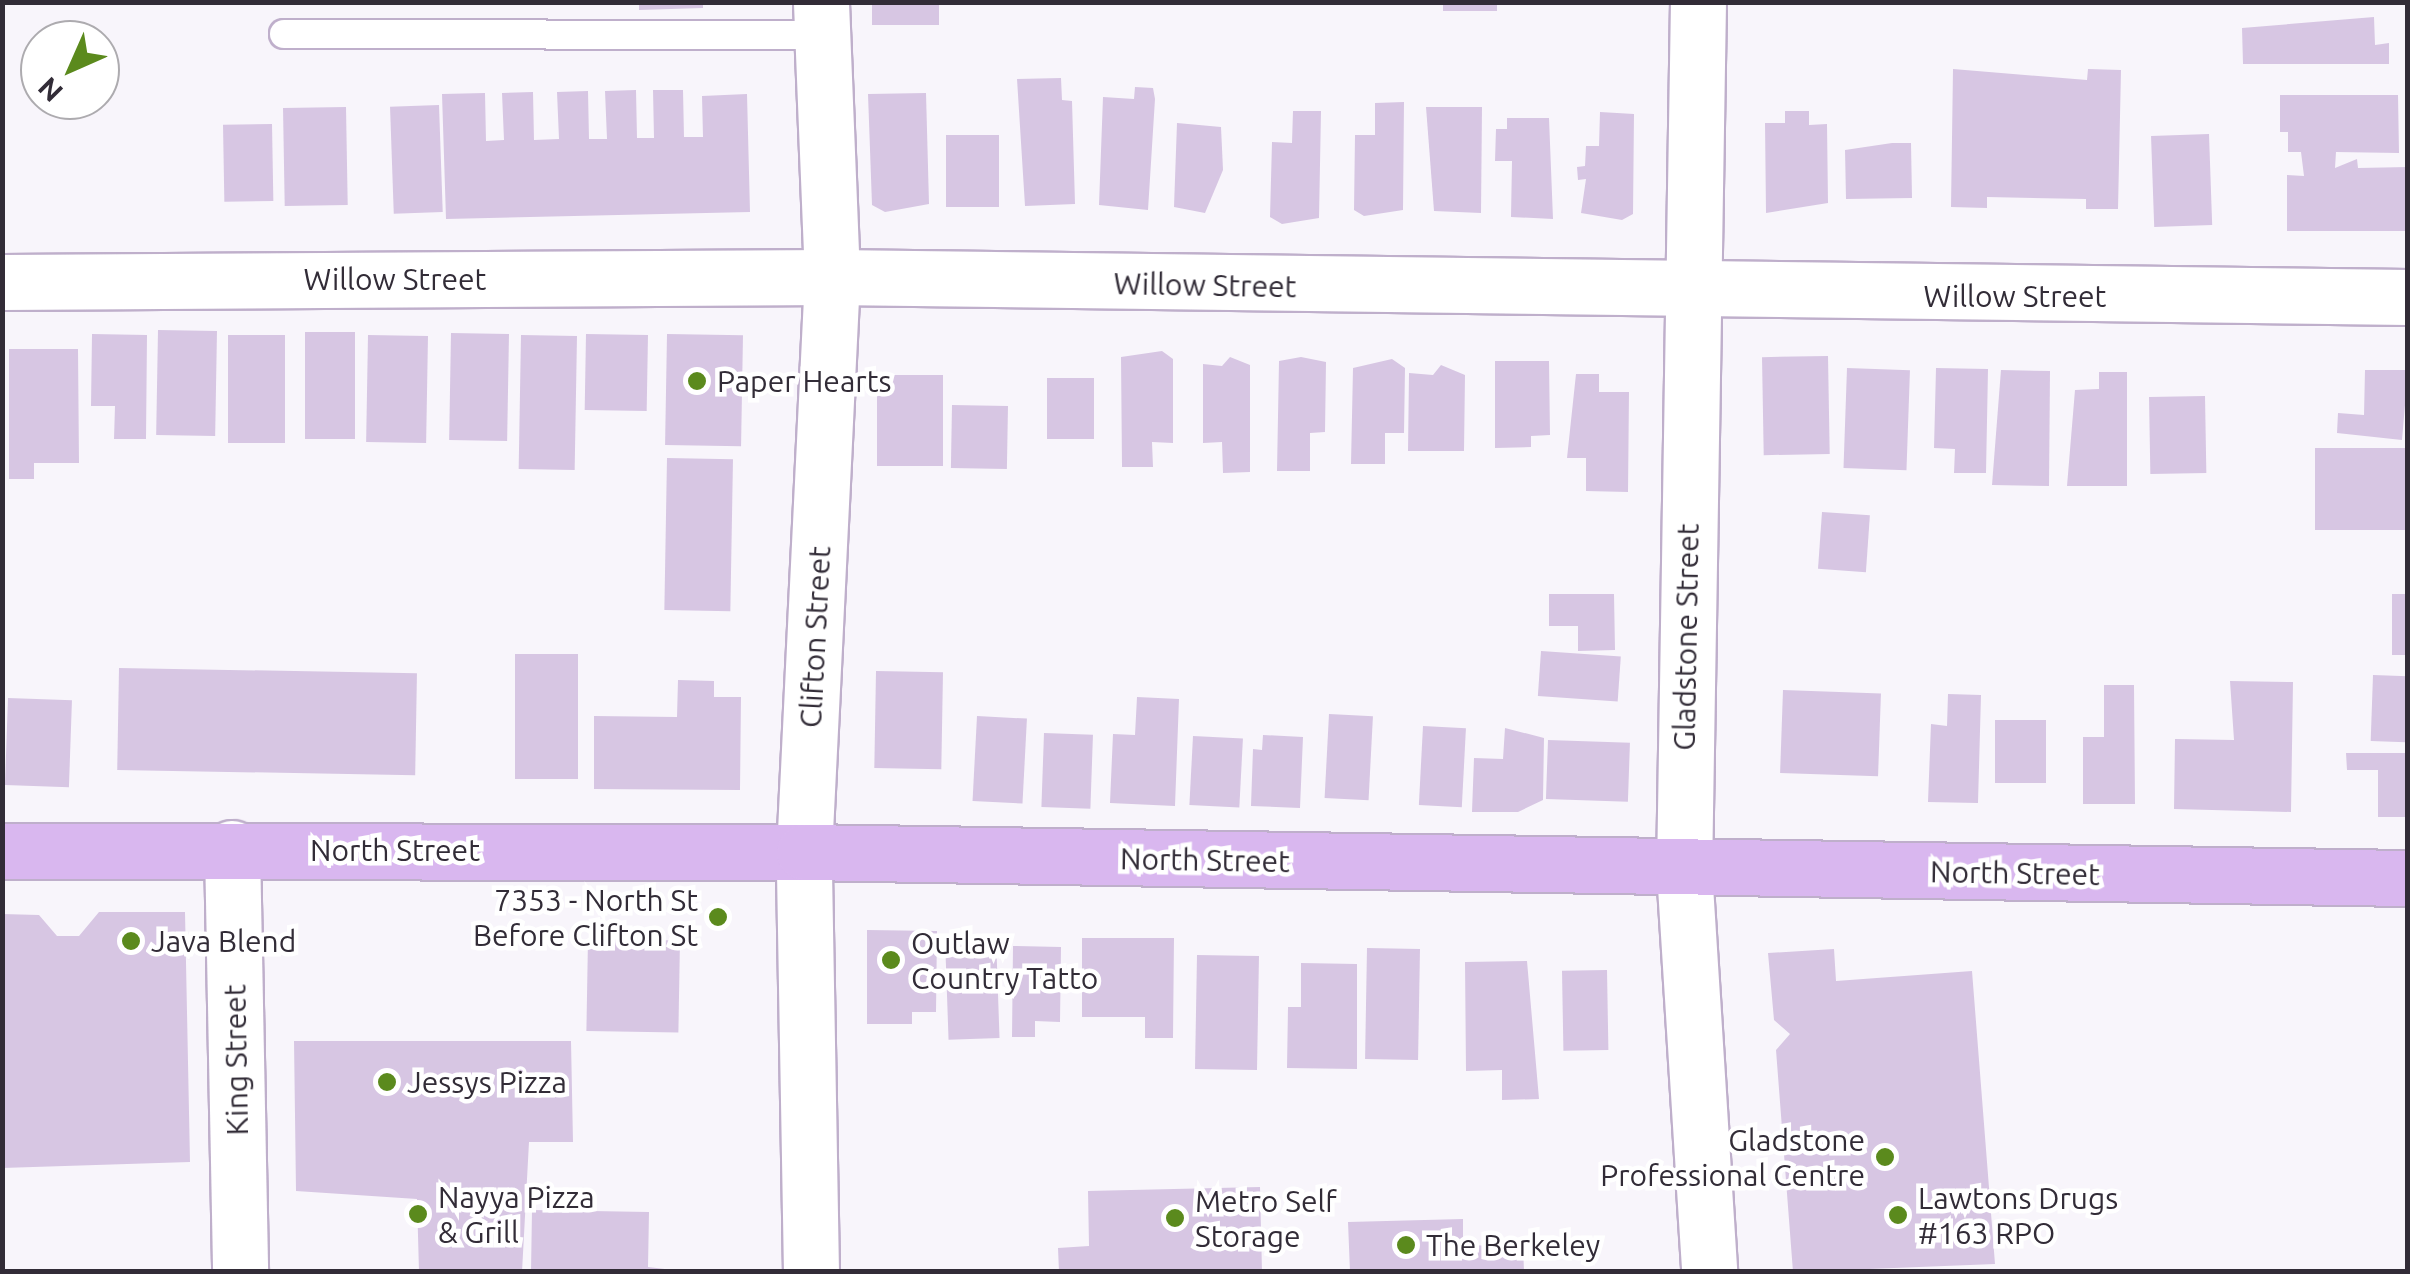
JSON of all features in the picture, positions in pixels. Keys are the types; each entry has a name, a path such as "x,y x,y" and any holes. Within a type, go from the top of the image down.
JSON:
{"main road":[{"name":"North Street","path":"2,851 232,848 804,852 1684,870 2408,878"}],"street":[{"name":"Gladstone Street","path":"1698,2 1690,294 1684,870 1709,1272"},
{"name":"Clifton Street","path":"811,1272 804,852 832,277 822,18"},
{"name":"Willow Street","path":"2,282 832,277 1690,294 2408,297"},
{"name":"King Street","path":"232,848 240,1272"}],"lane":[{"path":"284,34 822,18"}],"building":[{"path":"639,2 703,2 703,8 639,10"},
{"path":"1443,2 1497,2 1497,11 1443,11"},
{"path":"872,3 939,3 939,25 872,25"},
{"path":"2374,17 2375,45 2389,43 2389,64 2243,64 2242,28"},
{"path":"1953,69 2087,80 2088,69 2121,70 2118,209 2086,209 2086,199 1987,197 1987,208 1951,207"},
{"path":"1061,78 1062,100 1072,101 1075,204 1025,206 1017,79"},
{"path":"1135,87 1153,88 1155,99 1148,210 1099,205 1103,97 1134,99"},
{"path":"636,90 637,138 654,138 653,90 683,90 684,137 703,137 702,96 747,94 750,212 446,219 442,94 485,93 486,141 504,140 502,93 533,92 534,140 559,139 557,92 588,91 589,139 607,139 605,91"},
{"path":"926,93 929,204 885,212 872,205 868,94"},
{"path":"2280,95 2398,95 2399,153 2336,152 2335,168 2357,159 2358,168 2408,167 2408,231 2287,231 2287,175 2304,176 2301,152 2288,152 2288,132 2280,132"},
{"path":"1404,102 1403,210 1364,216 1354,210 1355,135 1375,135 1375,103"},
{"path":"439,105 443,212 394,214 390,107"},
{"path":"346,107 348,205 285,206 283,108"},
{"path":"1426,107 1482,107 1481,213 1434,211"},
{"path":"1293,111 1321,111 1319,218 1282,224 1270,217 1272,142 1292,143"},
{"path":"1785,111 1809,111 1809,125 1827,124 1828,203 1766,213 1765,123 1785,123"},
{"path":"1600,112 1634,114 1633,214 1622,220 1581,213 1586,179 1578,180 1577,167 1585,166 1586,146 1599,146"},
{"path":"1507,118 1549,118 1553,219 1511,217 1512,161 1495,161 1496,129 1507,129"},
{"path":"1177,123 1221,127 1223,170 1205,213 1174,207"},
{"path":"272,124 273,201 224,202 223,125"},
{"path":"2209,134 2212,225 2154,227 2151,136"},
{"path":"946,135 999,135 999,207 946,207"},
{"path":"1911,143 1912,198 1846,199 1845,150"},
{"path":"158,330 217,331 215,436 156,435"},
{"path":"305,332 355,332 355,439 305,439"},
{"path":"451,333 509,334 507,441 449,440"},
{"path":"92,334 147,335 146,439 114,439 115,406 91,406"},
{"path":"586,334 648,335 647,411 585,410"},
{"path":"667,334 743,335 741,446 665,445"},
{"path":"228,335 285,335 285,443 228,443"},
{"path":"368,335 428,336 426,443 366,442"},
{"path":"521,335 577,336 575,470 519,469"},
{"path":"9,349 78,349 79,463 34,463 34,479 9,479"},
{"path":"1162,351 1173,359 1173,443 1152,442 1153,467 1122,467 1121,357"},
{"path":"1828,356 1830,454 1764,455 1762,357"},
{"path":"1230,357 1250,365 1250,472 1223,473 1222,442 1203,443 1203,364 1222,366"},
{"path":"1301,357 1326,362 1325,432 1310,433 1310,471 1277,471 1279,361"},
{"path":"1392,359 1405,368 1404,433 1385,433 1385,464 1351,464 1353,368"},
{"path":"1495,361 1549,361 1550,435 1531,436 1531,447 1495,448"},
{"path":"1441,365 1465,375 1464,451 1408,451 1409,373 1433,375"},
{"path":"1847,368 1910,370 1906,470 1844,468"},
{"path":"1936,368 1988,369 1986,473 1954,473 1955,449 1934,448"},
{"path":"2001,370 2050,371 2049,486 1992,485"},
{"path":"2365,370 2408,370 2402,440 2337,433 2338,413 2364,415"},
{"path":"2099,372 2127,372 2127,486 2067,486 2075,390 2099,389"},
{"path":"1576,374 1599,374 1599,392 1629,392 1628,492 1586,491 1586,458 1567,458"},
{"path":"877,375 943,375 943,466 877,466"},
{"path":"1047,378 1094,378 1094,439 1047,439"},
{"path":"2205,396 2206,473 2150,474 2149,397"},
{"path":"952,405 1008,406 1007,469 951,468"},
{"path":"2315,448 2408,448 2408,530 2315,530"},
{"path":"667,458 733,459 730,611 664,610"},
{"path":"1822,512 1870,515 1866,572 1818,569"},
{"path":"1549,594 1614,594 1615,650 1578,651 1578,626 1549,626"},
{"path":"2392,594 2408,594 2408,655 2392,655"},
{"path":"1541,651 1621,657 1618,701 1538,696"},
{"path":"515,654 578,654 578,779 515,779"},
{"path":"119,668 417,673 415,775 117,770"},
{"path":"876,671 943,672 941,769 874,768"},
{"path":"2373,675 2408,676 2406,742 2371,741"},
{"path":"678,680 714,681 714,697 741,697 740,790 594,789 594,716 677,717"},
{"path":"2230,681 2293,682 2291,812 2174,809 2175,739 2234,740"},
{"path":"2104,685 2134,685 2135,804 2083,804 2083,737 2104,737"},
{"path":"1783,690 1881,693 1878,776 1780,773"},
{"path":"1948,694 1981,695 1978,803 1928,802 1931,724 1947,726"},
{"path":"1137,697 1179,699 1175,806 1110,803 1113,734 1135,735"},
{"path":"8,698 72,700 69,787 5,785"},
{"path":"1329,714 1373,716 1369,800 1325,798"},
{"path":"977,716 1027,719 1022,804 973,801"},
{"path":"1995,720 2046,720 2046,783 1995,783"},
{"path":"1423,726 1466,728 1462,807 1419,805"},
{"path":"1505,728 1544,738 1543,800 1518,812 1472,812 1474,758 1503,759"},
{"path":"1044,733 1093,735 1090,809 1041,807"},
{"path":"1263,735 1303,737 1300,808 1251,806 1253,749 1262,750"},
{"path":"1193,736 1243,739 1239,808 1189,805"},
{"path":"1548,740 1630,743 1628,802 1546,799"},
{"path":"2346,753 2408,753 2408,817 2378,817 2378,770 2347,770"},
{"path":"99,912 185,912 190,1162 2,1168 2,914 39,915 57,936 79,936"},
{"path":"867,930 937,931 936,1012 912,1012 912,1024 867,1024"},
{"path":"996,937 1000,1038 949,1040 945,939"},
{"path":"1082,938 1174,938 1173,1038 1145,1038 1145,1017 1082,1017"},
{"path":"588,939 680,941 678,1033 586,1031"},
{"path":"1013,946 1061,947 1060,1022 1035,1021 1035,1037 1012,1037"},
{"path":"1367,948 1420,949 1418,1060 1365,1059"},
{"name":"Gladstone Professional Centre","path":"1834,949 1836,981 1972,971 1995,1264 1793,1272 1776,1050 1790,1034 1774,1020 1768,953"},
{"path":"1197,955 1259,956 1257,1070 1195,1069"},
{"path":"1527,961 1539,1099 1502,1100 1502,1070 1466,1071 1465,962"},
{"path":"1301,963 1357,964 1357,1069 1287,1068 1288,1007 1301,1007"},
{"path":"1607,970 1608,1050 1563,1051 1562,971"},
{"path":"294,1041 571,1041 573,1142 529,1142 522,1272 419,1272 417,1199 296,1191"},
{"name":"Metro Self Storage","path":"1260,1187 1262,1272 1059,1272 1058,1248 1089,1246 1088,1191"},
{"path":"532,1210 649,1212 648,1267 690,1272 531,1272"},
{"name":"The Berkeley","path":"1463,1219 1463,1246 1523,1244 1524,1272 1350,1272 1348,1222"}],"place":[{"name":"Paper Hearts","path":"697,381"},
{"name":"7353 - North St Before Clifton St","path":"718,917"},
{"name":"Java Blend","path":"131,941"},
{"name":"Outlaw Country Tatto","path":"891,960"},
{"name":"Jessys Pizza","path":"387,1082"},
{"name":"Gladstone Professional Centre","path":"1885,1157"},
{"name":"Nayya Pizza & Grill","path":"418,1214"},
{"name":"Lawtons Drugs #163 RPO","path":"1898,1215"},
{"name":"Metro Self Storage","path":"1175,1218"},
{"name":"The Berkeley","path":"1406,1245"}]}
